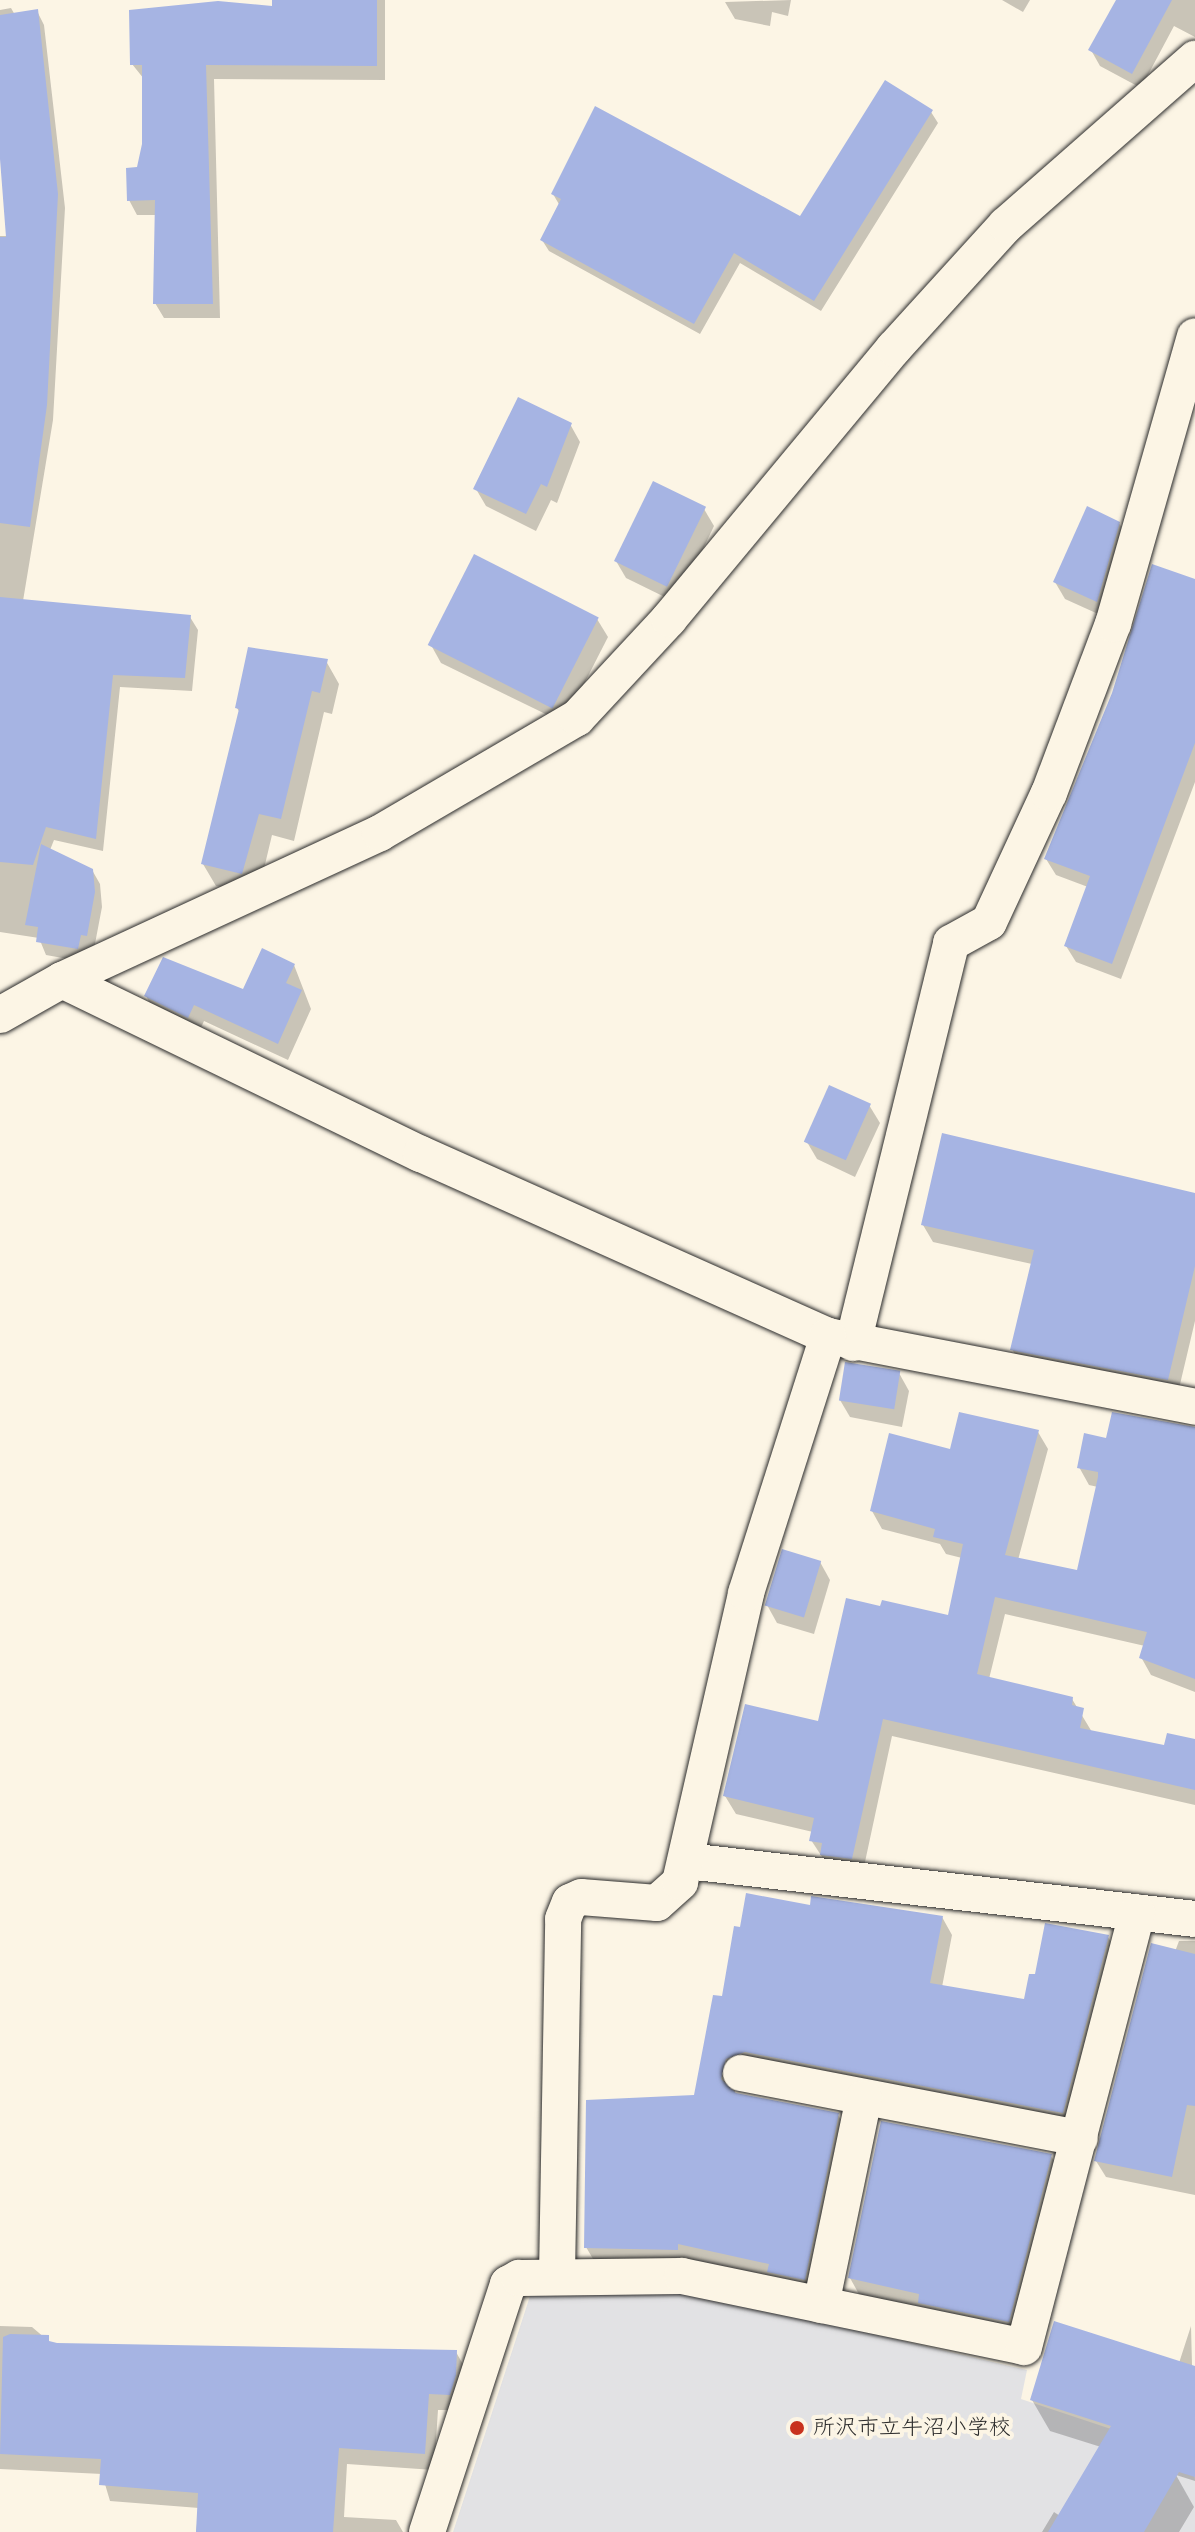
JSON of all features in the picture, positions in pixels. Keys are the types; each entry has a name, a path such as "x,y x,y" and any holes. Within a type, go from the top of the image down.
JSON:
{"street":[{"path":"0,1015 62,980 380,833 577,718 669,619 894,348 1006,225 1195,59"},
{"path":"557,2275 563,1919 570,1902 581,1897 657,1903 680,1882 746,1593 841,1340 951,943 989,922 1049,793 1113,624 1195,336"},
{"path":"62,980 421,1154 841,1340 1195,1407"},
{"path":"687,1861 1195,1919"},
{"path":"427,2532 508,2284 557,2275 682,2276 1024,2347 1137,1912"},
{"path":"741,2073 1080,2138"},
{"path":"821,2305 864,2098"}],"shaded area":[{"name":"所沢市立牛沼小学校","path":"678,2288 1027,2370 1021,2399 1195,2457 1195,2532 453,2532 531,2293"}],"building":[{"path":"272,0 377,0 377,66 206,65 213,304 153,304 155,200 127,201 126,168 137,167 142,144 142,65 130,65 129,10 218,1 272,6"},
{"path":"1116,0 1172,0 1132,74 1088,50"},
{"path":"38,9 58,194 47,405 30,527 0,523 0,237 6,237 0,159 0,15"},
{"path":"885,80 933,110 814,301 734,253 694,324 540,240 561,199 551,194 595,106 800,216"},
{"path":"518,397 572,423 547,487 541,484 526,514 473,489"},
{"path":"653,481 706,507 667,587 614,561"},
{"path":"1087,506 1120,522 1097,602 1053,582"},
{"path":"474,554 599,618 552,708 428,645"},
{"path":"1152,564 1195,579 1195,743 1112,964 1064,946 1090,876 1044,859 1112,693"},
{"path":"0,597 191,615 185,678 113,675 96,839 46,827 33,865 0,862"},
{"path":"248,647 328,659 320,693 312,691 281,819 259,814 242,874 201,864 239,709 235,708"},
{"path":"41,844 93,869 95,892 87,936 81,935 78,949 36,942 38,927 25,925"},
{"path":"262,948 295,964 286,983 302,990 278,1044 194,1005 188,1018 144,996 163,957 243,989"},
{"path":"829,1085 871,1104 846,1160 804,1142"},
{"path":"942,1133 1195,1193 1195,1266 1168,1380 1010,1350 1034,1250 921,1225"},
{"path":"845,1362 900,1371 894,1409 839,1401"},
{"path":"959,1412 1039,1430 1005,1555 1077,1570 1098,1477 1098,1472 1077,1468 1084,1433 1106,1438 1112,1412 1195,1427 1195,1679 1139,1658 1147,1632 995,1597 977,1674 1073,1697 1072,1705 1084,1708 1080,1728 1164,1745 1167,1733 1195,1739 1195,1790 883,1719 852,1859 820,1855 822,1843 809,1841 814,1818 723,1796 745,1704 818,1721 846,1598 880,1606 882,1600 948,1615 963,1544 933,1537 935,1529 870,1511 889,1433 950,1449"},
{"path":"782,1549 821,1561 804,1617 765,1605"},
{"path":"746,1893 810,1905 811,1896 943,1916 930,1983 1024,1999 1029,1974 1035,1974 1045,1923 1109,1935 1063,2113 745,2052 726,2059 721,2079 736,2093 839,2113 805,2280 767,2272 769,2264 678,2244 678,2250 584,2248 586,2100 694,2095 713,1995 722,1996 734,1926 740,1927"},
{"path":"1151,1943 1195,1954 1195,2106 1187,2105 1172,2177 1094,2161"},
{"path":"881,2121 1052,2154 1009,2322 918,2303 919,2294 848,2278"},
{"path":"1054,2321 1195,2366 1195,2477 1179,2472 1144,2532 1048,2532 1111,2426 1030,2400"},
{"path":"10,2334 49,2335 49,2341 57,2343 457,2350 456,2375 450,2395 429,2394 425,2454 339,2448 333,2532 196,2532 198,2493 99,2485 101,2459 0,2454 3,2337"}],"place":[{"name":"所沢市立牛沼小学校","path":"797,2428"}]}
